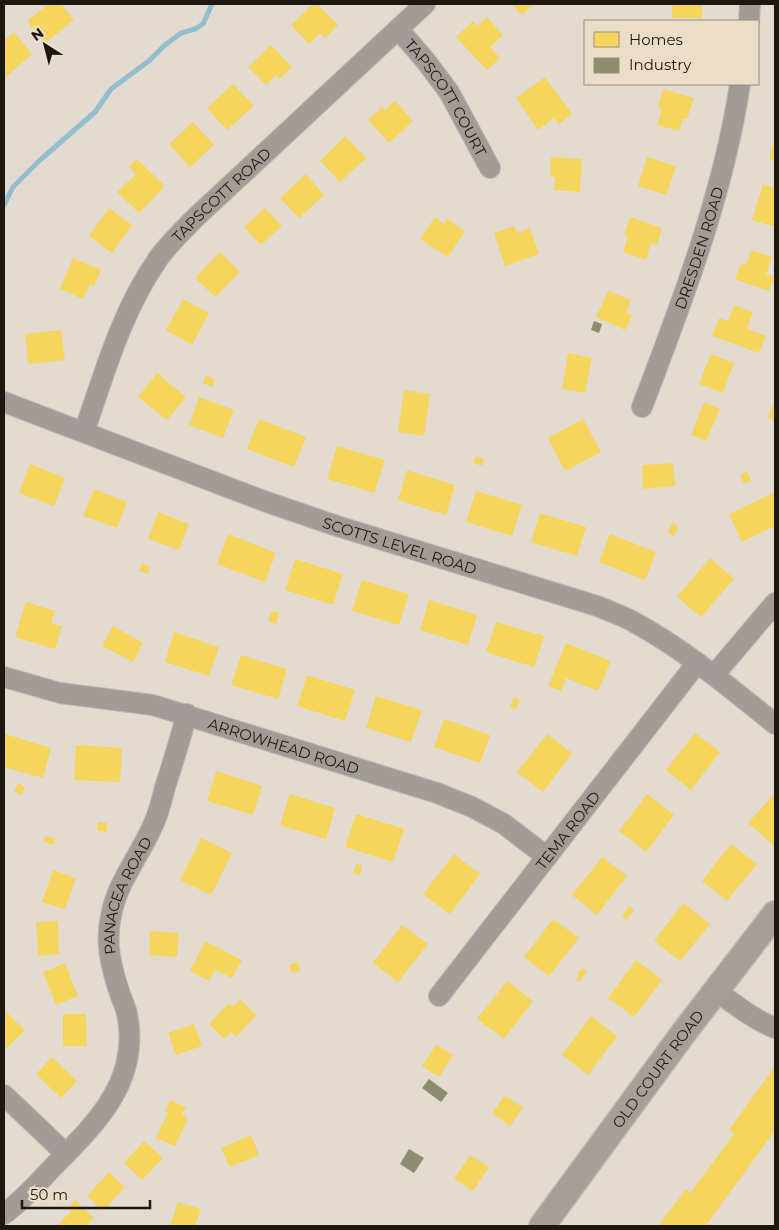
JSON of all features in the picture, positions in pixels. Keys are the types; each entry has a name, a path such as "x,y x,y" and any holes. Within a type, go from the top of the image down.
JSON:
{"main road":[{"name":"OLD COURT ROAD","path":"542,1226 715,990 775,914"}],"street":[{"name":"TAPSCOTT ROAD","path":"84,432 132,304 157,260 194,219 425,4"},
{"path":"749,20 750,4"},
{"name":"TAPSCOTT COURT","path":"398,29 449,92 490,168"},
{"name":"DRESDEN ROAD","path":"642,407 697,259 716,195 735,118 740,85"},
{"name":"SCOTTS LEVEL ROAD","path":"4,402 264,501 337,526 597,606 630,620 658,636 714,675 775,724"},
{"path":"714,675 775,603"},
{"name":"TEMA ROAD","path":"439,996 697,663"},
{"name":"ARROWHEAD ROAD","path":"4,676 60,693 153,705 187,714 437,793 472,807 504,824 547,856"},
{"name":"PANACEA ROAD","path":"4,1214 15,1206 66,1154 108,1107 121,1084 128,1062 131,1040 128,1016 110,961 108,936 111,915 118,891 143,848 155,821 187,714"},
{"path":"715,990 762,1023 775,1028"},
{"path":"4,1095 66,1154"}],"building: Homes":[{"path":"48,4 61,4 74,20 45,43 27,21"},
{"path":"313,4 317,4 338,25 325,38 320,33 309,44 291,25"},
{"path":"511,4 534,4 522,15"},
{"path":"672,4 702,4 702,18 672,18"},
{"path":"487,17 503,35 490,47 500,58 487,70 456,37 473,21 477,26"},
{"path":"14,32 32,54 5,78 4,41"},
{"path":"271,45 292,67 279,79 276,75 266,85 248,67"},
{"path":"545,77 572,114 559,124 554,118 538,130 516,98"},
{"path":"233,84 254,106 227,130 207,108"},
{"path":"663,89 694,98 687,119 683,118 679,131 657,125 662,109 658,107"},
{"path":"395,101 413,121 389,143 368,120 382,107 385,110"},
{"path":"193,122 214,145 190,167 169,144"},
{"path":"345,136 366,158 340,182 320,161"},
{"path":"775,141 775,160 769,159"},
{"path":"551,157 582,159 580,192 554,190 555,177 550,177"},
{"path":"647,157 676,166 666,195 638,186"},
{"path":"137,159 165,186 139,213 117,192 136,174 129,167"},
{"path":"306,174 324,195 299,218 280,198"},
{"path":"763,184 775,188 775,227 752,220"},
{"path":"109,208 132,225 112,253 89,236"},
{"path":"265,208 282,226 261,245 244,227"},
{"path":"435,217 444,224 447,219 465,231 448,257 420,239"},
{"path":"630,217 662,228 657,245 651,243 646,260 623,252 628,236 624,235"},
{"path":"514,226 517,233 530,228 539,254 505,266 494,233"},
{"path":"751,250 772,257 766,274 774,276 769,291 735,279 741,263 746,265"},
{"path":"220,252 240,272 215,297 195,278"},
{"path":"73,258 101,270 94,286 90,284 83,299 60,289"},
{"path":"608,291 631,300 626,312 632,315 625,330 596,317"},
{"path":"183,299 209,313 192,345 166,330"},
{"path":"734,305 753,312 747,329 766,336 759,353 712,336 719,318 728,321"},
{"path":"61,330 65,360 28,364 25,334"},
{"path":"568,353 592,358 585,393 562,389"},
{"path":"711,354 734,363 723,393 699,384"},
{"path":"157,373 186,397 167,420 138,397"},
{"path":"206,375 215,379 213,387 203,383"},
{"path":"404,390 430,394 424,436 398,432"},
{"path":"199,397 234,410 223,438 189,425"},
{"path":"704,402 720,409 706,441 691,435"},
{"path":"773,405 775,406 775,421 768,418"},
{"path":"259,419 306,437 294,467 247,449"},
{"path":"583,419 601,452 565,471 548,438"},
{"path":"337,446 385,460 374,493 327,479"},
{"path":"476,456 484,459 482,466 473,463"},
{"path":"673,463 675,486 643,489 642,465"},
{"path":"30,464 65,478 54,506 19,493"},
{"path":"407,470 455,485 446,515 398,500"},
{"path":"747,471 751,481 744,484 740,475"},
{"path":"94,489 127,502 117,528 83,516"},
{"path":"476,491 522,505 512,536 466,522"},
{"path":"773,493 775,498 775,526 742,542 729,514"},
{"path":"158,512 189,524 179,550 148,539"},
{"path":"540,513 586,527 577,556 531,542"},
{"path":"672,523 678,526 674,536 668,533"},
{"path":"228,534 276,553 265,582 217,564"},
{"path":"610,534 656,552 645,580 599,562"},
{"path":"710,558 734,579 701,617 677,597"},
{"path":"295,559 343,574 333,605 285,590"},
{"path":"142,564 150,567 148,574 139,571"},
{"path":"362,580 409,594 399,625 352,611"},
{"path":"429,600 477,615 468,645 420,630"},
{"path":"26,602 55,611 51,623 62,626 55,649 15,637"},
{"path":"272,611 279,613 276,624 268,621"},
{"path":"496,622 544,636 534,667 486,652"},
{"path":"113,626 143,643 133,662 102,646"},
{"path":"174,632 219,647 209,676 165,662"},
{"path":"566,643 611,661 598,691 566,678 561,691 548,686"},
{"path":"241,655 287,669 278,699 231,685"},
{"path":"307,675 355,690 345,721 297,706"},
{"path":"376,696 422,710 411,742 366,728"},
{"path":"514,697 520,700 516,709 510,707"},
{"path":"444,719 490,735 480,763 434,747"},
{"path":"695,733 720,752 691,790 666,770"},
{"path":"5,734 51,748 43,778 4,767"},
{"path":"547,734 572,753 543,792 517,772"},
{"path":"76,745 122,748 120,782 74,780"},
{"path":"216,771 262,786 253,815 207,801"},
{"path":"18,783 25,787 22,795 14,791"},
{"path":"775,793 775,842 773,845 748,823"},
{"path":"290,794 335,808 326,839 280,825"},
{"path":"647,794 674,815 646,852 619,831"},
{"path":"356,814 404,829 393,862 345,847"},
{"path":"98,822 107,823 107,832 97,831"},
{"path":"45,836 55,838 54,845 44,842"},
{"path":"201,838 232,853 211,895 180,880"},
{"path":"731,844 757,864 727,901 702,881"},
{"path":"454,854 480,874 450,914 423,894"},
{"path":"602,857 627,876 597,915 572,895"},
{"path":"356,864 362,865 360,875 353,874"},
{"path":"53,870 76,878 65,909 42,902"},
{"path":"683,903 710,924 680,961 654,941"},
{"path":"629,906 634,910 627,920 622,916"},
{"path":"553,919 579,938 549,976 524,957"},
{"path":"58,921 59,954 38,956 36,922"},
{"path":"402,925 428,944 398,982 373,963"},
{"path":"150,931 179,933 177,957 149,955"},
{"path":"205,941 242,960 232,978 215,970 209,981 190,971"},
{"path":"636,960 662,980 634,1017 608,998"},
{"path":"298,962 300,971 291,973 289,965"},
{"path":"65,963 78,996 56,1005 43,972"},
{"path":"582,968 587,972 579,982 576,980 579,976 577,974"},
{"path":"507,981 533,1001 504,1039 477,1019"},
{"path":"240,999 256,1015 236,1037 231,1032 224,1039 209,1024 229,1003 233,1007"},
{"path":"4,1010 25,1030 7,1048 4,1045"},
{"path":"63,1014 86,1014 87,1046 63,1046"},
{"path":"591,1016 617,1036 588,1075 562,1055"},
{"path":"194,1024 202,1046 176,1055 168,1033"},
{"path":"436,1045 453,1055 439,1077 422,1066"},
{"path":"52,1057 77,1081 61,1098 36,1074"},
{"path":"775,1066 775,1130 737,1183 705,1226 658,1226 686,1189 690,1193 734,1134 729,1130"},
{"path":"505,1095 523,1108 510,1126 492,1113"},
{"path":"170,1100 186,1107 182,1115 188,1118 175,1146 156,1138 168,1112 165,1111"},
{"path":"251,1135 259,1155 230,1167 221,1148"},
{"path":"144,1141 163,1158 142,1180 124,1163"},
{"path":"470,1155 489,1167 473,1191 454,1179"},
{"path":"109,1172 125,1187 103,1211 87,1196"},
{"path":"75,1200 94,1218 86,1226 57,1226 71,1211 68,1208"},
{"path":"178,1202 201,1209 195,1226 170,1226"}],"building: Industry":[{"path":"594,321 602,324 599,333 591,330"},
{"path":"429,1079 448,1093 441,1102 422,1088"},
{"path":"409,1149 424,1158 414,1173 400,1164"}],"waterway":[{"path":"4,205 13,187 39,161 95,112 111,89 150,60 181,33 195,29 203,24 212,4"}]}
